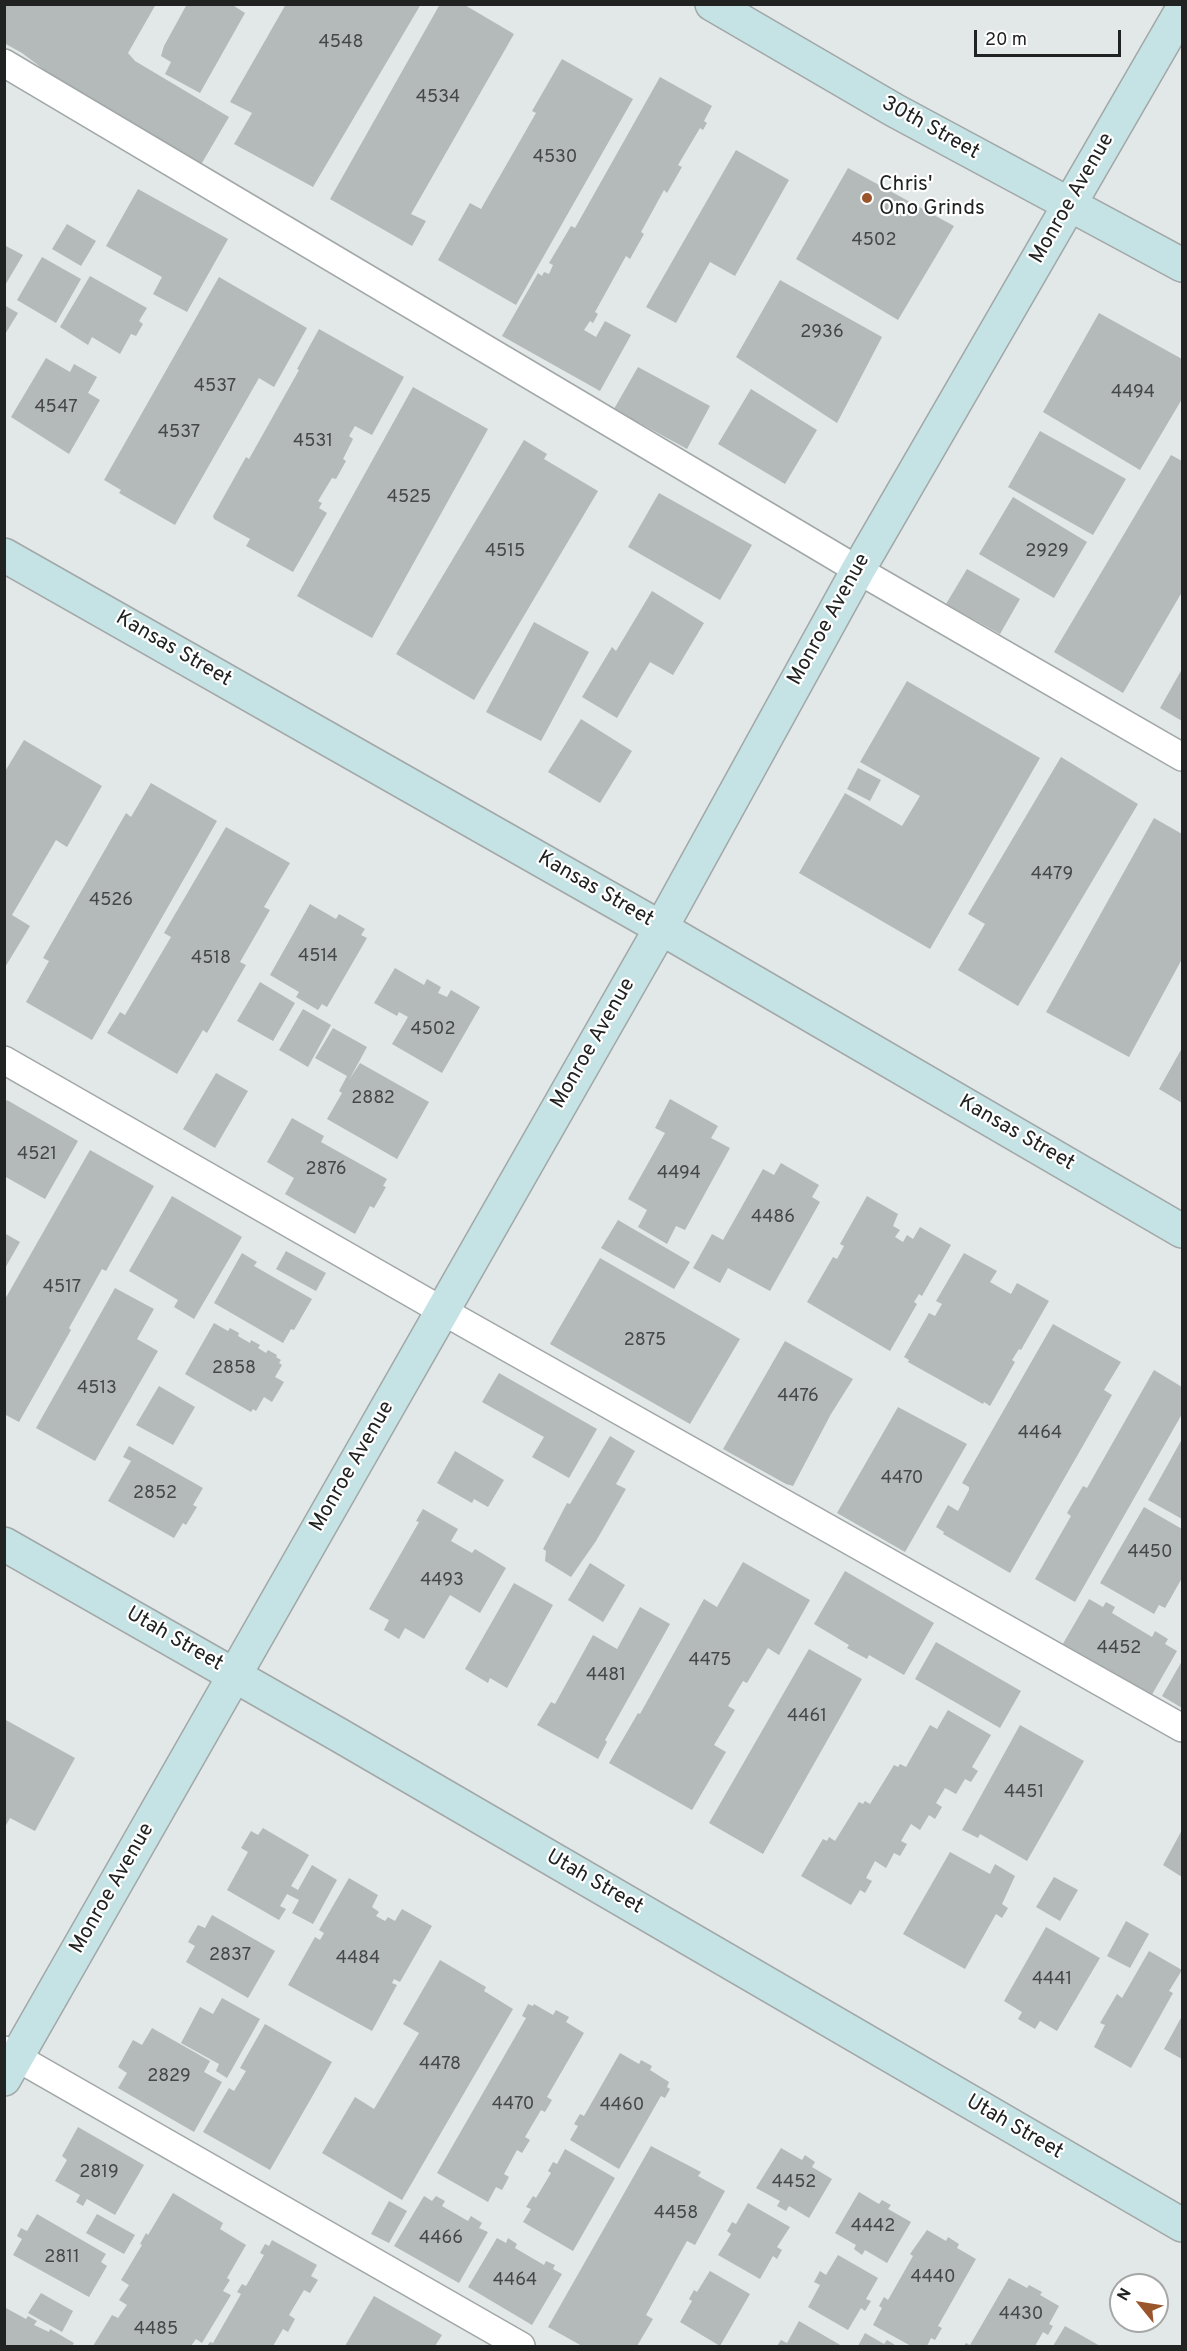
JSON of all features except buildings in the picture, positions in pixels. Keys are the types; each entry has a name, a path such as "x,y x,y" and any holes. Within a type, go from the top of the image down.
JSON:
{"street":[{"name":"30th Street","path":"712,4 894,110 1182,265"},
{"name":"Monroe Avenue","path":"8,2062 236,1675 441,1310 661,927 858,570 1182,10"},
{"name":"Kansas Street","path":"4,555 661,927 1182,1232"},
{"name":"Utah Street","path":"4,1544 236,1675 1182,2225"}],"lane":[{"path":"4,63 858,570 1182,757"},
{"path":"4,1060 441,1310 1182,1728"},
{"path":"8,2062 521,2346"}],"place":[{"name":"Chris' Ono Grinds","path":"867,198"}]}
